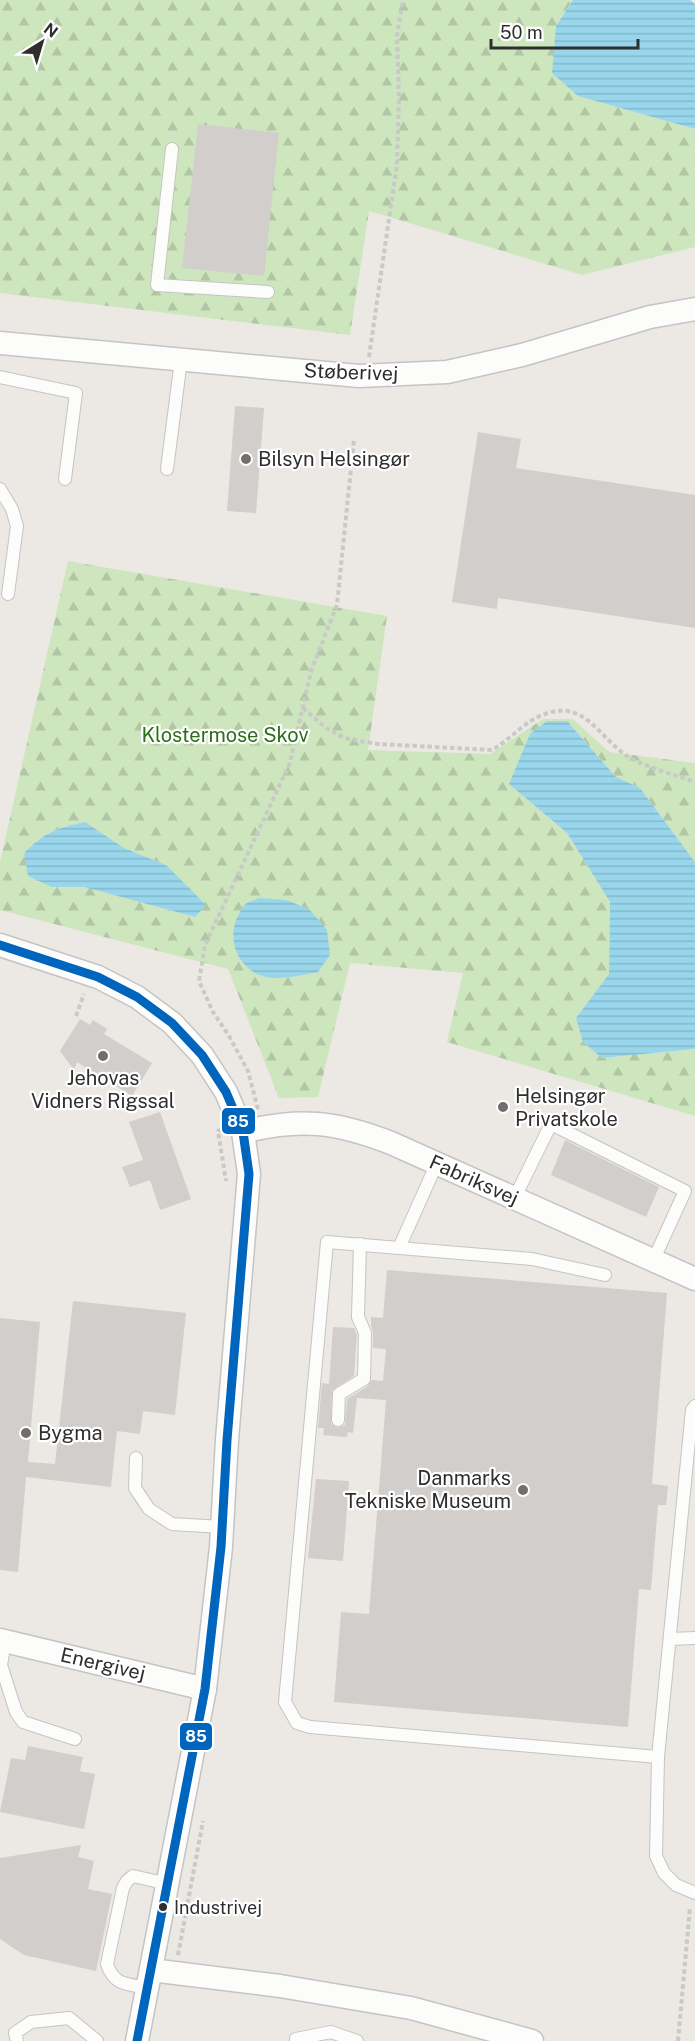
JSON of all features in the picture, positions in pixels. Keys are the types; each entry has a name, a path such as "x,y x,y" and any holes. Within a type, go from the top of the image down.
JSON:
{"street":[{"name":"Støberivej","path":"0,343 368,376 451,371 522,356 650,317 695,309"},
{"path":"0,945 98,977 137,997 172,1023 202,1055 248,1126 249,1174 222,1527 205,1689 137,2041"},
{"name":"Fabriksvej","path":"248,1126 330,1124 357,1130 695,1279"},
{"name":"Energivej","path":"3,1640 205,1689"},
{"path":"149,1979 280,1986 411,2008 532,2041"}],"lane":[{"path":"172,149 157,285 268,292"},
{"path":"167,469 181,360"},
{"path":"0,377 76,393 65,479"},
{"path":"0,489 12,509 17,526 8,594"},
{"path":"514,1199 551,1124 685,1191 653,1261"},
{"path":"399,1248 437,1164"},
{"path":"605,1275 532,1258 327,1242 285,1702 297,1723 310,1727 658,1757"},
{"path":"338,1420 339,1394 364,1378 365,1333 358,1317 360,1244"},
{"path":"693,1892 676,1885 664,1873 657,1856 658,1757 693,1424 692,1410 695,1406"},
{"path":"136,1458 135,1488 149,1509 172,1524 222,1527"},
{"path":"670,1639 695,1638"},
{"path":"3,1640 1,1665 16,1712 23,1722 75,1739"},
{"path":"149,1979 118,1982 111,1975 107,1964 123,1888 127,1881 133,1876 168,1884"},
{"path":"17,2041 15,2033 32,2022 69,2018 97,2041"},
{"path":"296,2041 296,2038 331,2032 357,2041"}],"path":[{"path":"368,376 369,346 397,164 399,99 397,36 403,0"},
{"path":"227,1186 218,1131 248,1126 248,1071 213,1012 199,981 205,945 290,763 311,670 336,605 354,439"},
{"path":"303,708 326,728 349,739 378,744 492,750 507,741 532,719 547,713 573,711 589,721 618,750 633,759 695,782"},
{"path":"678,2041 693,1892"}],"green space":[{"path":"0,0 573,0 556,26 578,96 695,129 695,247 582,275 369,211 350,335 0,293"},
{"name":"Klostermose Skov","path":"68,561 387,616 368,750 490,754 543,719 573,719 609,752 695,763 695,862 640,788 616,777 567,721 509,784 567,833 610,902 609,974 576,1018 602,1058 695,1049 695,1116 447,1042 463,973 350,963 318,1097 279,1098 228,969 0,910 0,862","holes":["85,822 124,848 166,865 195,917 84,887 52,887 24,853 52,831"]}],"water":[{"path":"573,0 690,0 695,4 695,129 578,96 552,73 556,26"},
{"path":"547,721 567,721 616,777 640,788 695,862 695,1049 602,1058 583,1042 576,1018 609,974 610,902 567,833 509,784 530,734"},
{"path":"85,822 124,848 166,865 206,905 195,917 84,887 52,887 28,876 24,853 31,846 52,832"},
{"path":"260,898 286,900 309,909 327,930 330,955 318,972 286,978 272,978 256,974 241,961 234,943 235,923 244,905"}],"building":[{"path":"198,124 279,133 264,276 182,268"},
{"name":"Bilsyn Helsingør","path":"235,406 264,408 256,513 227,511"},
{"path":"478,432 521,439 516,468 695,495 695,628 498,598 497,609 452,602"},
{"name":"Jehovas Vidners Rigssal","path":"80,1019 90,1025 93,1020 107,1029 104,1034 152,1063 132,1096 77,1062 74,1070 60,1051"},
{"path":"160,1112 191,1199 160,1210 150,1180 130,1187 122,1167 143,1160 129,1122"},
{"path":"565,1140 659,1187 646,1217 551,1175"},
{"name":"Danmarks Tekniske Museum","path":"387,1270 667,1293 652,1484 668,1486 666,1505 658,1505 651,1590 639,1589 628,1727 334,1702 341,1612 369,1614 386,1400 357,1398 353,1433 348,1432 347,1437 323,1435 324,1428 318,1428 322,1383 329,1384 333,1327 354,1328 357,1335 354,1376 332,1390 331,1424 338,1428 345,1425 347,1399 368,1386 372,1380 383,1381 386,1349 373,1348 371,1317 383,1318"},
{"path":"73,1301 186,1313 175,1415 143,1411 140,1434 117,1431 111,1487 26,1477 18,1572 0,1570 0,1318 40,1322 28,1462 55,1464"},
{"path":"316,1479 349,1481 343,1561 308,1558"},
{"path":"28,1746 83,1757 80,1771 95,1774 84,1829 0,1812 11,1758 25,1760"},
{"path":"81,1845 78,1857 94,1861 88,1889 112,1894 96,1971 24,1955 0,1939 0,1858"}],"transit line":[{"name":"85","path":"0,945 98,977 137,997 172,1023 202,1055 226,1092 243,1132 249,1174 227,1440 221,1547 205,1689 137,2041"}],"place":[{"name":"Bilsyn Helsingør","path":"246,459"},
{"name":"Jehovas Vidners Rigssal","path":"103,1056"},
{"name":"Helsingør Privatskole","path":"503,1107"},
{"name":"Bygma","path":"26,1433"},
{"name":"Danmarks Tekniske Museum","path":"523,1490"},
{"name":"Industrivej","path":"163,1907"}]}
